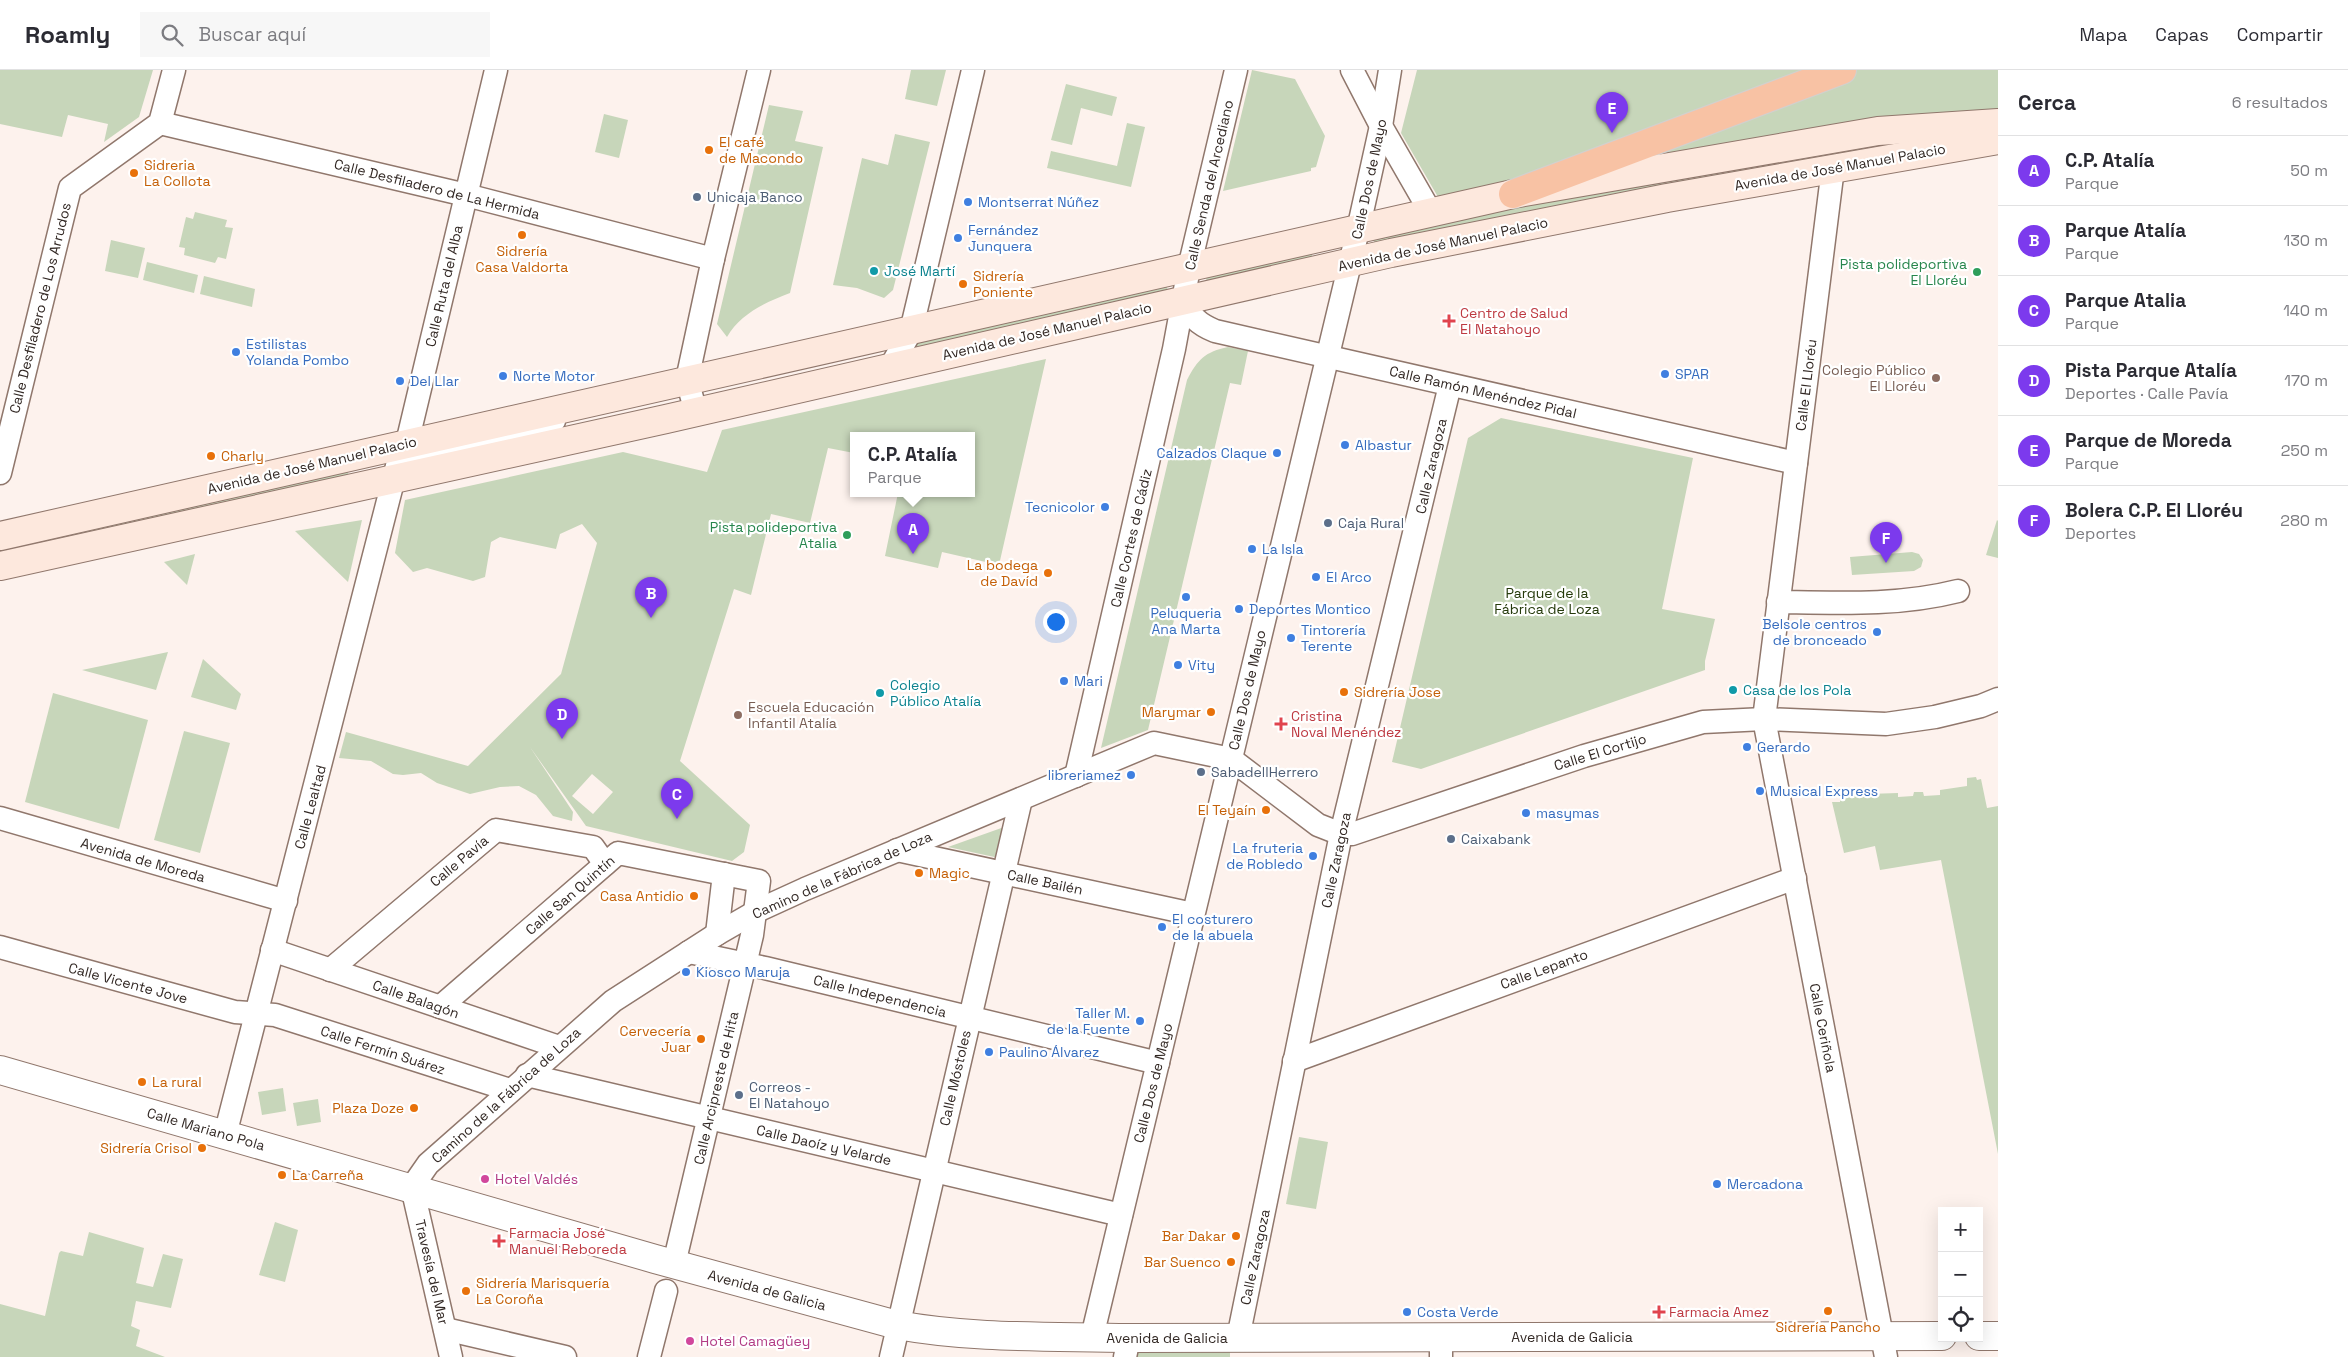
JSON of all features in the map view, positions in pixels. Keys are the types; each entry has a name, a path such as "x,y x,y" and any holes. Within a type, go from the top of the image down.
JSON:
{"highway":[{"path":"1513,194 1842,70"}],"main road":[{"name":"Avenida de José Manuel Palacio","path":"0,536 1513,194 1878,131 1998,123"},
{"name":"Avenida de José Manuel Palacio","path":"0,566 696,412 891,366 1350,263 1667,198 1998,140"}],"street":[{"path":"160,124 174,70"},
{"name":"Calle Ruta del Alba","path":"407,443 496,70"},
{"path":"696,412 687,380 713,259 758,70"},
{"path":"891,366 911,331 973,70"},
{"name":"Calle Senda del Arcediano","path":"1183,300 1188,268 1236,70"},
{"path":"1352,70 1381,126 1431,214"},
{"name":"Calle Dos de Mayo","path":"1092,1337 1358,230 1381,126 1390,70"},
{"name":"Calle Desfiladero de La Hermida","path":"160,124 466,195 713,259"},
{"name":"Calle Desfiladero de Los Arrudos","path":"0,473 70,188 160,124"},
{"name":"Calle El Lloréu","path":"1764,719 1833,168"},
{"name":"Calle Ramón Menéndez Pidal","path":"1183,300 1191,316 1200,325 1216,331 1796,463"},
{"name":"Calle Cortes de Cádiz","path":"1076,776 1174,349 1183,300"},
{"name":"Calle Zaragoza","path":"1238,1338 1341,834 1450,385"},
{"name":"Avenida de José Manuel Palacio","path":"393,479 398,462 532,430 623,394"},
{"name":"Calle Lealtad","path":"225,1135 393,479"},
{"path":"1778,602 1874,603 1932,597 1958,591"},
{"name":"Calle El Cortijo","path":"1231,759 1318,826 1341,834 1360,832 1584,756 1704,722 1764,719 1886,724 1935,717 1981,706 1998,699"},
{"name":"Calle Ceriñola","path":"1764,719 1884,1346"},
{"name":"Camino de la Fábrica de Loza","path":"412,1187 428,1164 613,1001 717,934 757,911 897,850 1154,743 1231,759"},
{"name":"Calle Móstoles","path":"891,1357 933,1170 1021,799"},
{"name":"Avenida de Moreda","path":"0,818 286,901"},
{"name":"Calle Pavía","path":"330,970 496,830 593,847 605,864"},
{"name":"Calle Bailén","path":"897,850 1193,914"},
{"name":"Calle San Quintín","path":"440,1007 618,853 759,881 757,911"},
{"path":"717,934 724,874"},
{"name":"Calle Lepanto","path":"1294,1061 1795,878"},
{"name":"Calle Arcipreste de Hita","path":"674,1264 757,911"},
{"name":"Calle Vicente Jove","path":"0,947 235,1012 256,1014"},
{"name":"Calle Balagón","path":"272,950 559,1047"},
{"name":"Calle Independencia","path":"689,952 1158,1063"},
{"name":"Calle Fermín Suárez","path":"256,1014 275,1015 510,1090"},
{"name":"Calle Mariano Pola","path":"0,1070 412,1187"},
{"name":"Calle Daoíz y Velarde","path":"527,1075 1122,1215"},
{"name":"Avenida de Galicia","path":"412,1187 674,1264 897,1325 978,1336 1092,1337 1127,1348 1238,1338 1441,1347 1884,1346 1938,1337"},
{"name":"Travesía del Mar","path":"412,1187 451,1357"},
{"path":"650,1357 666,1291"},
{"path":"445,1329 565,1357"},
{"path":"1983,1336 1998,1336"}],"green space":[{"path":"0,70 153,70 139,117 104,142 108,124 68,115 62,137 0,124"},
{"path":"911,70 946,70 937,106 905,99"},
{"path":"1252,70 1295,79 1325,136 1316,167 1311,168 1311,171 1223,191"},
{"path":"1417,70 1998,70 1998,111 1769,146 1534,174 1438,197 1401,133"},
{"path":"1066,84 1117,97 1112,116 1081,108 1072,145 1051,140"},
{"path":"769,105 803,111 795,141 823,147 790,293 772,300 746,315 727,337 717,324"},
{"path":"604,114 628,120 619,158 595,152"},
{"path":"1127,123 1145,127 1131,187 1047,168 1051,151 1117,166"},
{"path":"895,134 930,142 893,290 884,298 857,288 833,285 862,158 888,165"},
{"path":"1904,136 1956,136 1375,244 1373,239 1520,202"},
{"path":"195,212 227,220 225,227 233,228 226,259 218,257 215,263 184,255 185,248 179,247 186,217 193,219"},
{"path":"111,240 145,248 138,278 105,271"},
{"path":"1312,253 1312,260 1207,283 1206,277"},
{"path":"147,262 198,275 194,293 143,280"},
{"path":"204,276 255,289 252,307 200,294"},
{"path":"1160,284 1167,287 1168,293 916,350 914,343"},
{"path":"1228,347 1248,351 1241,385 1230,383 1148,730 1101,748 1187,380 1203,357 1213,351"},
{"path":"1046,359 999,565 942,552 938,568 885,556 897,497 975,497 975,432 850,432 850,452 828,448 810,523 771,514 751,595 734,589 680,761 750,825 744,852 732,861 586,826 530,747 573,812 572,821 553,816 536,795 519,786 500,787 470,794 437,783 421,773 393,774 371,761 339,758 346,732 468,766 561,674 597,543 582,524 560,534 556,549 500,537 491,542 485,577 473,581 427,568 413,572 395,553 405,500 623,452 707,472 722,430","holes":["592,774 613,792 593,814 572,796"]},
{"name":"Parque de la Fábrica de Loza","path":"1501,418 1693,458 1662,609 1715,619 1705,661 1705,670 1421,769 1392,762 1468,438"},
{"path":"345,467 349,475 0,559 0,544"},
{"path":"362,520 348,582 295,531"},
{"path":"1998,521 1998,558 1986,555"},
{"path":"1912,552 1919,554 1923,560 1921,567 1914,571 1852,575 1850,557"},
{"path":"195,554 187,585 164,562"},
{"path":"168,652 156,690 82,670"},
{"path":"203,659 241,694 236,710 191,697"},
{"path":"53,693 148,720 119,829 25,802"},
{"path":"184,731 230,743 200,853 154,840"},
{"path":"1976,777 1977,780 1981,779 1987,808 1998,806 1998,1154 1941,860 1880,870 1875,846 1844,853 1832,802 1840,802 1841,792 1856,793 1857,788 1868,789 1868,794 1898,793 1898,797 1913,796 1914,792 1923,792 1924,796 1940,795 1940,790 1967,786 1967,778"},
{"path":"1007,826 999,858 948,847"},
{"path":"283,1088 286,1111 262,1115 258,1092"},
{"path":"318,1099 321,1122 297,1126 293,1103"},
{"path":"1299,1137 1328,1142 1316,1209 1286,1204"},
{"path":"275,1222 298,1230 285,1282 259,1275"},
{"path":"89,1232 144,1248 136,1283 153,1287 163,1254 183,1259 171,1308 136,1301 131,1326 140,1330 136,1346 165,1357 0,1357 0,1304 45,1316 59,1253 61,1251 83,1256"},
{"path":"1138,1351 1230,1352 1230,1357 1137,1357"}],"place":[{"name":"Parque de Moreda","path":"1612,133"},
{"name":"El café de Macondo","path":"709,150"},
{"name":"Sidreria La Collota","path":"134,173"},
{"name":"Unicaja Banco","path":"697,197"},
{"name":"Montserrat Núñez","path":"968,202"},
{"name":"Sidrería Casa Valdorta","path":"522,235"},
{"name":"Fernández Junquera","path":"958,238"},
{"name":"José Martí","path":"874,271"},
{"name":"Pista polideportiva El Lloréu","path":"1977,272"},
{"name":"Sidrería Poniente","path":"963,284"},
{"name":"Centro de Salud El Natahoyo","path":"1449,321"},
{"name":"Estilistas Yolanda Pombo","path":"236,352"},
{"name":"SPAR","path":"1665,374"},
{"name":"Norte Motor","path":"503,376"},
{"name":"Colegio Público El Lloréu","path":"1936,378"},
{"name":"Del Llar","path":"400,381"},
{"name":"Albastur","path":"1345,445"},
{"name":"Calzados Claque","path":"1277,453"},
{"name":"Charly","path":"211,456"},
{"name":"Tecnicolor","path":"1105,507"},
{"name":"Caja Rural","path":"1328,523"},
{"name":"Pista polideportiva Atalia","path":"847,535"},
{"name":"La Isla","path":"1252,549"},
{"name":"C.P. Atalía","path":"913,554"},
{"name":"Bolera C.P. El Lloréu","path":"1886,563"},
{"name":"La bodega de Davíd","path":"1048,573"},
{"name":"El Arco","path":"1316,577"},
{"name":"Peluqueria Ana Marta","path":"1186,597"},
{"name":"Deportes Montico","path":"1239,609"},
{"name":"Parque Atalía","path":"651,618"},
{"name":"Belsole centros de bronceado","path":"1877,632"},
{"name":"Tintorería Terente","path":"1291,638"},
{"name":"Vity","path":"1178,665"},
{"name":"Mari","path":"1064,681"},
{"name":"Casa de los Pola","path":"1733,690"},
{"name":"Sidrería Jose","path":"1344,692"},
{"name":"Colegio Público Atalía","path":"880,693"},
{"name":"Marymar","path":"1211,712"},
{"name":"Escuela Educación Infantil Atalía","path":"738,715"},
{"name":"Cristina Noval Menéndez","path":"1281,724"},
{"name":"Pista Parque Atalía","path":"562,739"},
{"name":"Gerardo","path":"1747,747"},
{"name":"SabadellHerrero","path":"1201,772"},
{"name":"libreriamez","path":"1131,775"},
{"name":"Musical Express","path":"1760,791"},
{"name":"El Teyaín","path":"1266,810"},
{"name":"masymas","path":"1526,813"},
{"name":"Parque Atalia","path":"677,819"},
{"name":"Caixabank","path":"1451,839"},
{"name":"La fruteria de Robledo","path":"1313,856"},
{"name":"Magic","path":"919,873"},
{"name":"Casa Antidio","path":"694,896"},
{"name":"El costurero de la abuela","path":"1162,927"},
{"name":"Kiosco Maruja","path":"686,972"},
{"name":"Taller M. de la Fuente","path":"1140,1021"},
{"name":"Cervecería Juar","path":"701,1039"},
{"name":"Paulino Álvarez","path":"989,1052"},
{"name":"La rural","path":"142,1082"},
{"name":"Correos - El Natahoyo","path":"739,1095"},
{"name":"Plaza Doze","path":"414,1108"},
{"name":"Sidrería Crisol","path":"202,1148"},
{"name":"La Carreña","path":"282,1175"},
{"name":"Hotel Valdés","path":"485,1179"},
{"name":"Mercadona","path":"1717,1184"},
{"name":"Bar Dakar","path":"1236,1236"},
{"name":"Farmacia José Manuel Reboreda","path":"499,1241"},
{"name":"Bar Suenco","path":"1231,1262"},
{"name":"Sidrería Marisquería La Coroña","path":"466,1291"},
{"name":"Sidrería Pancho","path":"1828,1311"},
{"name":"Costa Verde","path":"1407,1312"},
{"name":"Farmacia Amez","path":"1659,1312"},
{"name":"Hotel Camagüey","path":"690,1341"}]}
